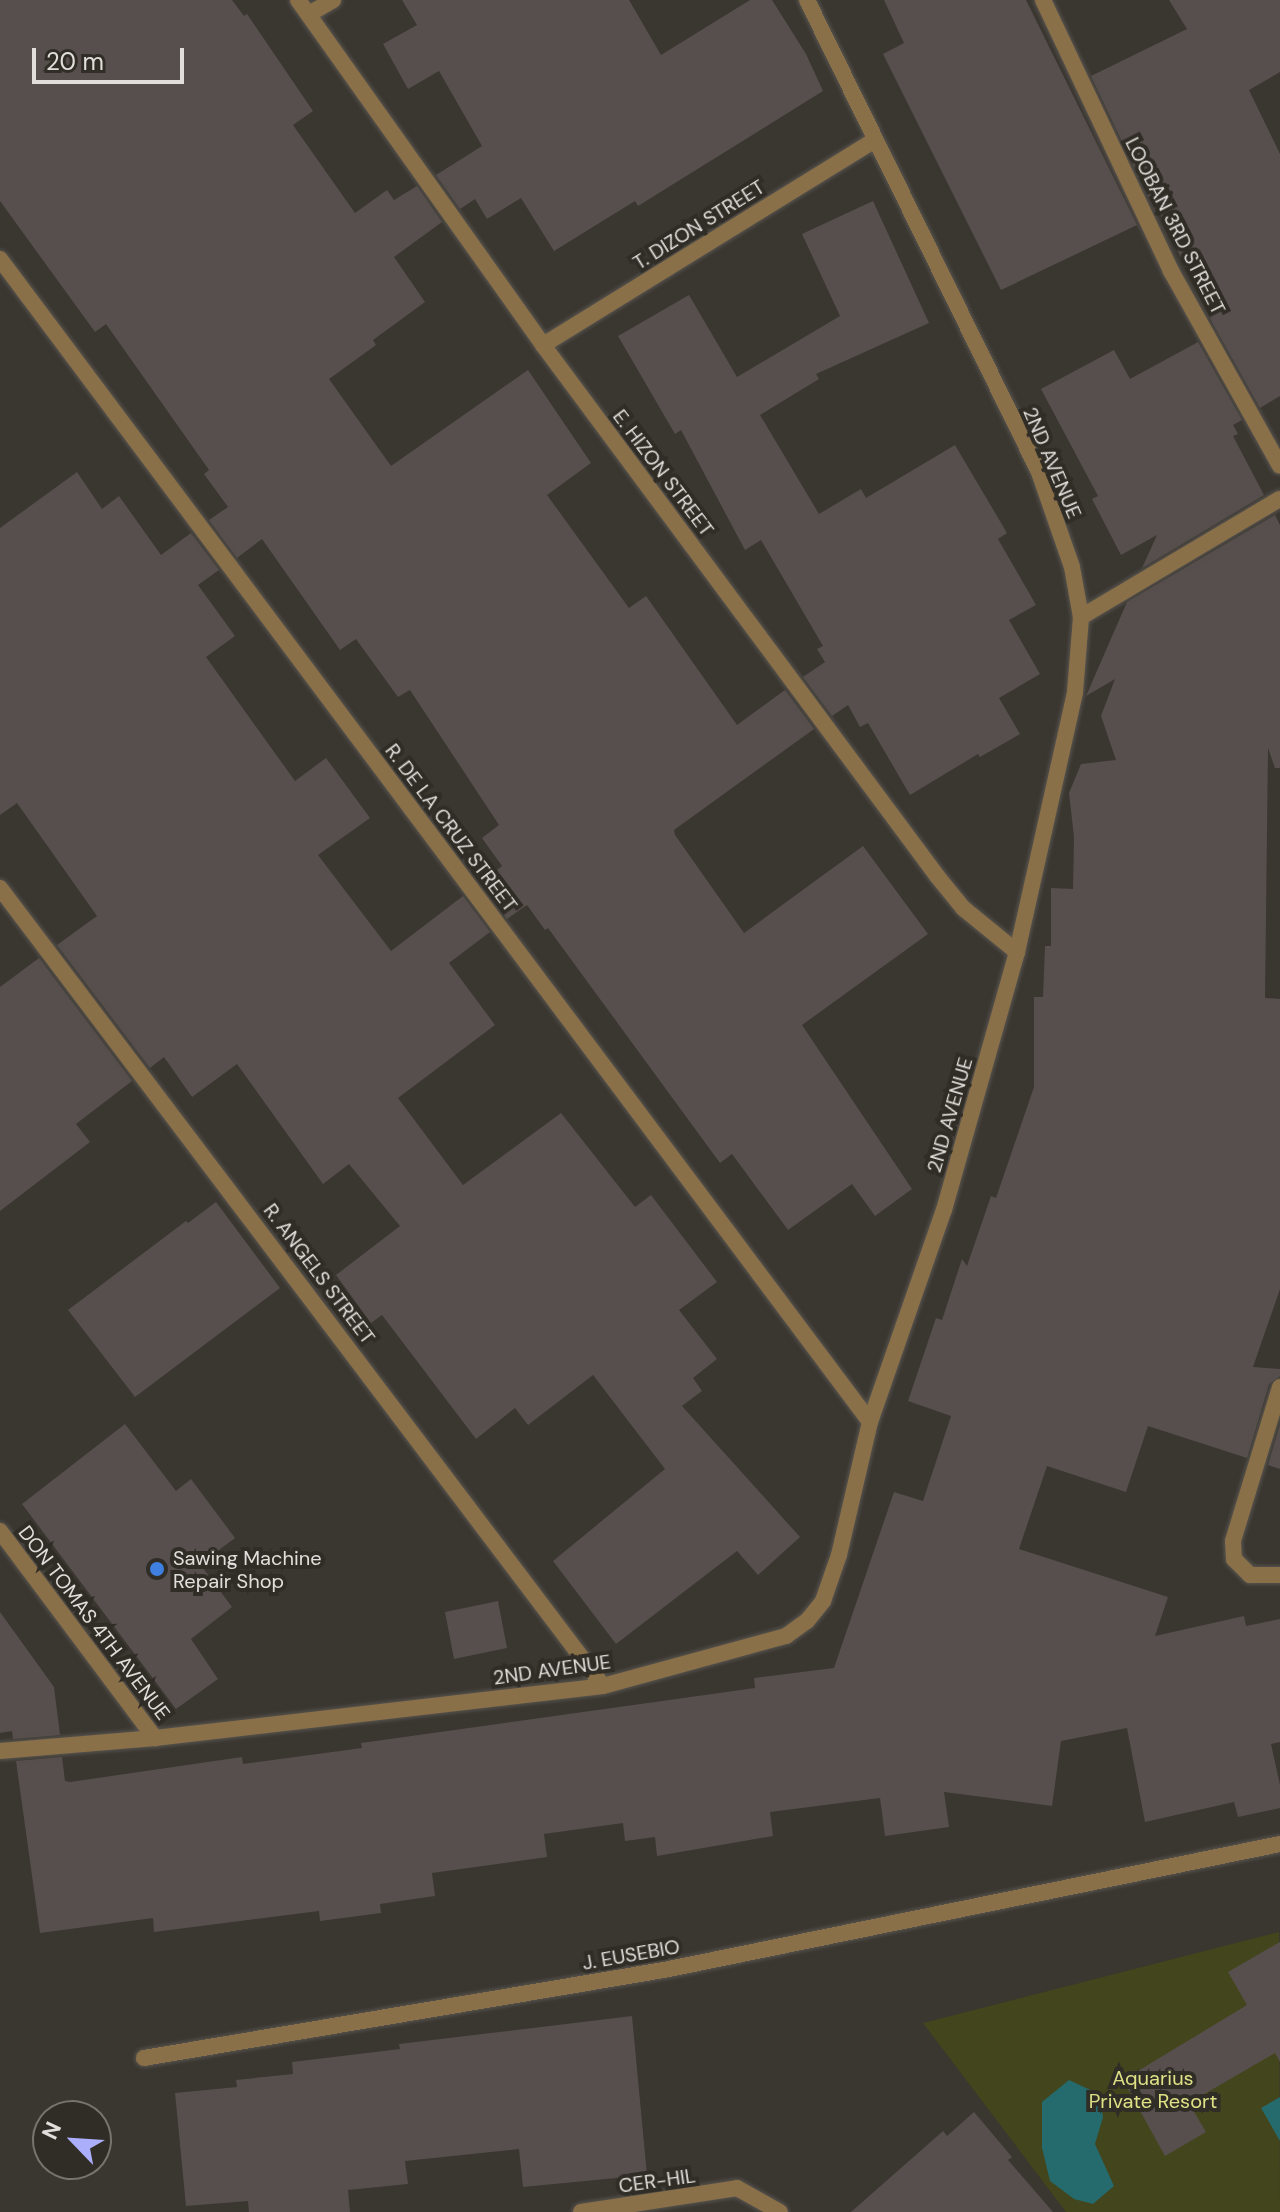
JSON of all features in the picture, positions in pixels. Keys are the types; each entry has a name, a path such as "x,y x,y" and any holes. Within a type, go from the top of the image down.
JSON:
{"street":[{"name":"E. HIZON STREET","path":"298,0 543,345 937,876 963,908 1017,952"},
{"path":"309,14 333,0"},
{"name":"2ND AVENUE","path":"0,1751 155,1738 603,1686 786,1636 807,1621 823,1601 839,1555 870,1422 944,1210 1017,952 1075,692 1081,617 1072,567 1039,472 807,0"},
{"name":"LOOBAN 3RD STREET","path":"1043,0 1171,271 1280,466"},
{"name":"T. DIZON STREET","path":"543,345 875,140"},
{"name":"R. DE LA CRUZ STREET","path":"0,259 870,1422"},
{"path":"1081,617 1280,499"},
{"name":"R. ANGELS STREET","path":"0,888 603,1686"},
{"path":"1280,1387 1233,1541 1234,1559 1250,1575 1280,1575"},
{"name":"DON TOMAS 4TH AVENUE","path":"0,1531 155,1738"},
{"name":"J. EUSEBIO","path":"144,2058 664,1970 1280,1844"},
{"name":"CER-HIL","path":"581,2212 697,2197 737,2188 780,2212"}],"green space":[{"name":"Aquarius Private Resort","path":"1279,1932 1280,2212 1066,2212 923,2023"}],"water":[{"path":"1069,2080 1099,2094 1103,2117 1095,2144 1114,2186 1093,2204 1074,2199 1050,2181 1042,2148 1042,2102"},
{"path":"1280,2097 1280,2141 1261,2108"}],"building":[{"path":"0,0 232,0 244,16 247,14 313,111 293,125 355,213 387,190 394,200 417,186 442,222 394,257 425,302 373,340 376,345 329,379 391,466 528,370 591,463 547,495 629,608 646,596 737,725 785,690 814,729 674,830 675,835 744,933 863,846 928,934 802,1025 912,1189 875,1216 852,1184 788,1230 732,1154 720,1163 548,928 545,930 527,905 507,919 480,883 502,866 482,838 499,825 410,690 398,697 356,639 340,650 262,539 237,558 209,520 228,507 204,474 209,470 106,324 95,332 0,201"},
{"path":"402,0 629,0 661,55 750,0 772,0 806,54 823,91 638,206 635,201 554,251 521,198 487,219 475,199 460,209 436,175 482,146 439,71 408,89 383,44 417,25"},
{"path":"884,0 1026,0 1137,225 1001,290 883,54 904,43"},
{"path":"1169,0 1280,0 1280,72 1249,90 1280,154 1280,396 1260,408 1213,324 1160,214 1157,215 1091,76 1187,29"},
{"path":"873,201 929,323 816,374 819,379 760,415 819,514 861,489 866,498 955,445 1007,533 998,539 1036,605 1009,620 1040,674 999,698 1020,734 980,757 978,754 910,795 868,723 860,727 848,705 832,716 803,677 825,662 817,649 823,646 761,540 745,550 681,430 675,434 618,336 689,295 737,377 840,316 802,234"},
{"path":"1198,342 1242,420 1233,425 1238,434 1233,436 1264,495 1142,568 1157,535 1121,555 1092,499 1098,496 1041,389 1114,350 1130,379"},
{"path":"77,472 102,509 119,496 161,555 191,533 219,570 198,585 235,636 206,657 295,781 326,758 370,818 318,855 391,951 463,896 490,932 449,963 495,1025 398,1098 463,1185 561,1113 635,1207 651,1195 717,1282 679,1310 717,1359 693,1378 702,1391 682,1406 800,1537 758,1575 737,1551 616,1644 553,1561 665,1469 593,1375 528,1425 515,1408 476,1439 382,1315 371,1323 336,1275 400,1226 349,1164 323,1184 237,1064 192,1097 164,1057 150,1068 57,945 97,916 17,803 0,815 0,528"},
{"path":"1275,515 1280,525 1280,768 1275,768 1268,748 1265,998 1280,999 1280,1289 1253,1367 1280,1369 1280,1376 1269,1384 1247,1458 1148,1426 1126,1492 1047,1466 1019,1549 1168,1597 1155,1636 1244,1616 1246,1626 1280,1619 1280,1742 1271,1744 1280,1785 1280,1808 1238,1817 1234,1802 1145,1822 1127,1728 1061,1741 1052,1806 944,1792 949,1827 885,1836 880,1798 770,1812 773,1836 657,1856 655,1837 625,1841 623,1823 544,1834 547,1857 432,1873 435,1896 380,1904 381,1913 320,1921 319,1911 154,1932 153,1918 40,1933 16,1761 62,1757 65,1781 70,1782 242,1757 243,1764 362,1748 361,1743 755,1688 754,1678 834,1668 894,1492 923,1501 951,1416 908,1401 936,1318 942,1320 962,1259 967,1266 991,1196 996,1198 1034,1087 1034,997 1043,997 1045,946 1051,946 1051,888 1073,889 1074,837 1069,793 1081,764 1116,760 1101,716 1115,679 1086,696 1127,602"},
{"path":"39,958 132,1081 76,1124 90,1142 0,1211 0,987"},
{"path":"216,1202 280,1288 135,1397 68,1310"},
{"path":"125,1424 176,1491 191,1479 235,1538 200,1564 232,1607 191,1639 218,1679 176,1709 22,1504"},
{"path":"1280,1425 1280,1469 1268,1465"},
{"path":"498,1601 507,1648 454,1659 445,1612"},
{"path":"0,1612 54,1687 60,1735 13,1739 12,1731 0,1733"},
{"path":"1280,1942 1280,2062 1275,2053 1189,2103 1206,2132 1165,2156 1123,2080 1247,2005 1228,1972"},
{"path":"632,2016 647,2175 523,2187 519,2149 405,2161 408,2184 348,2190 350,2212 249,2212 248,2201 186,2206 175,2093 237,2087 236,2080 293,2074 292,2062 400,2049 399,2044"},
{"path":"974,2112 1012,2157 1008,2160 1053,2212 851,2212 943,2131 947,2136"}],"place":[{"name":"Sawing Machine Repair Shop","path":"157,1569"}]}
